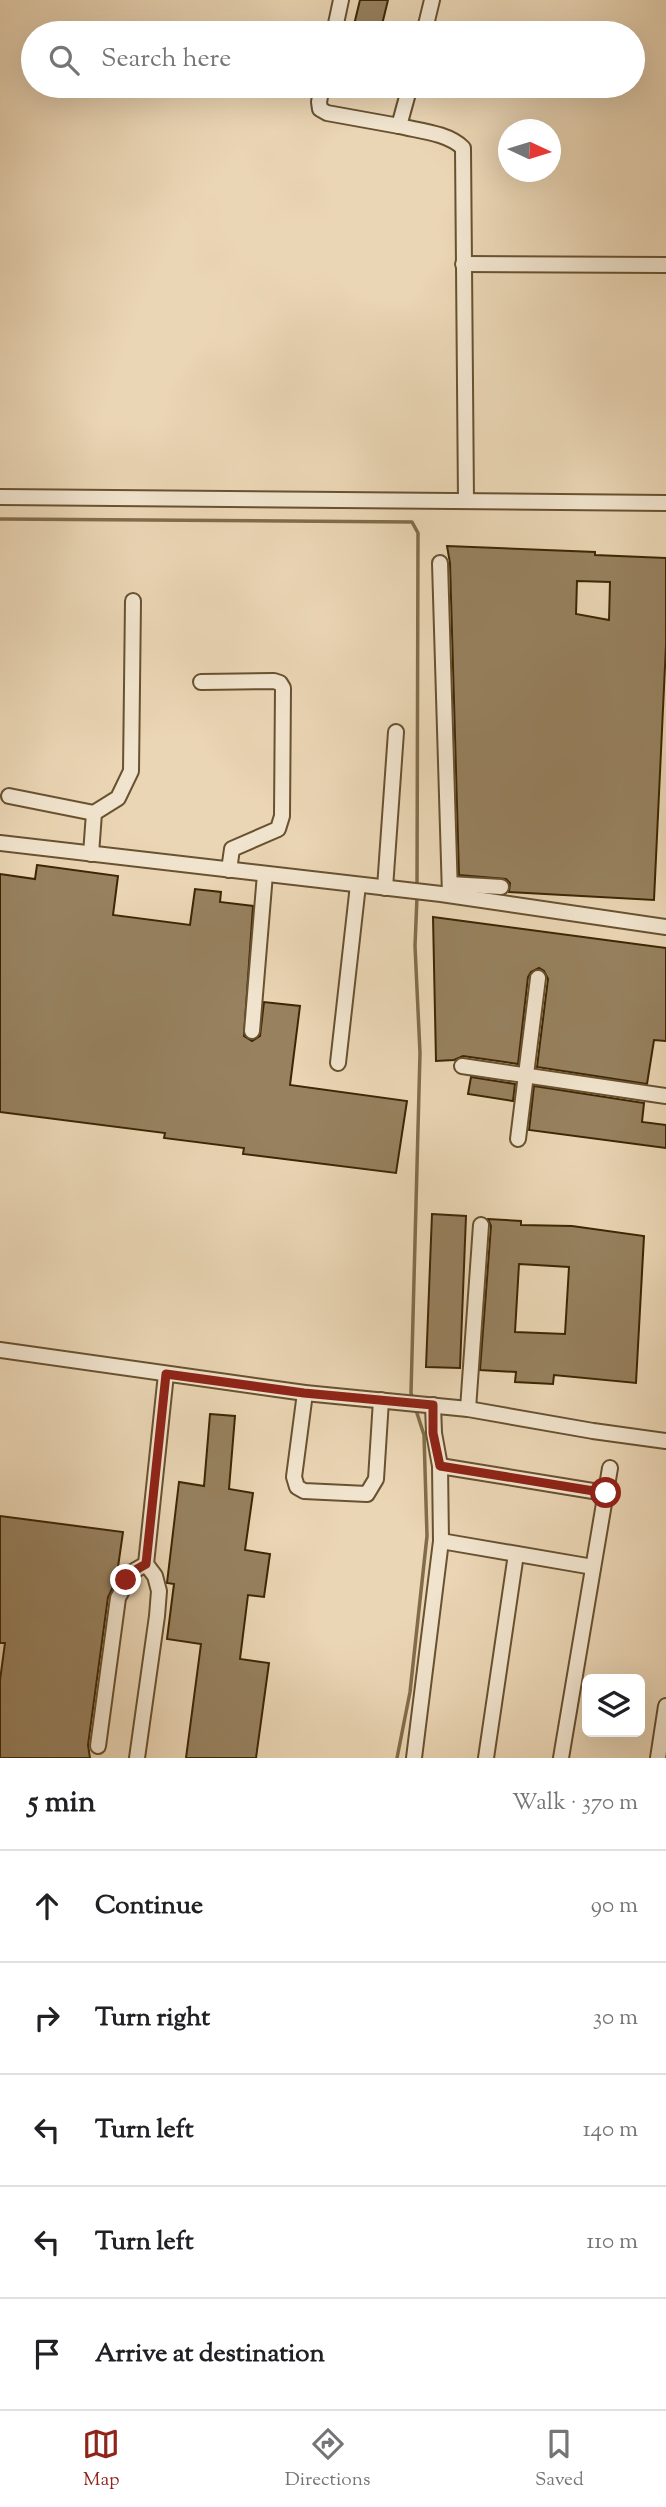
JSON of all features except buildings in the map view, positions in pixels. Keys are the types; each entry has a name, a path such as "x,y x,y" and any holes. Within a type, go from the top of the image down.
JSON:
{"street":[{"path":"337,21 341,0"},
{"path":"427,21 432,0"},
{"path":"319,98 320,109 327,113 400,126 455,141 463,148 466,501"},
{"path":"400,126 407,98"},
{"path":"463,264 666,265"},
{"path":"0,497 666,503"},
{"path":"440,563 447,891"},
{"path":"9,796 94,813 118,798 131,771 133,601"},
{"path":"201,682 274,681 280,683 283,688 282,816 278,829 232,849 229,870"},
{"path":"389,888 396,732"},
{"path":"91,854 94,813"},
{"path":"0,843 358,885 447,891 666,927"},
{"path":"252,1031 265,874"},
{"path":"338,1063 358,885"},
{"path":"447,891 501,887"},
{"path":"518,1139 538,978"},
{"path":"462,1066 666,1096"},
{"path":"468,1409 481,1225"},
{"path":"0,1350 304,1393 468,1409 666,1441"},
{"path":"137,1758 159,1591 155,1576 146,1564 166,1374"},
{"path":"304,1393 294,1477 297,1487 304,1490 367,1494 376,1479 381,1400"},
{"path":"414,1758 442,1541 440,1466 430,1405"},
{"path":"440,1466 606,1493"},
{"path":"561,1758 610,1468"},
{"path":"442,1541 593,1567"},
{"path":"486,1758 516,1554"},
{"path":"98,1746 118,1598 132,1572 146,1564"},
{"path":"658,1758 666,1706"}],"waterway":[{"path":"0,519 412,522 418,533 417,889"},
{"path":"413,1399 411,1393 420,1053 415,946 417,897"},
{"path":"397,1758 410,1692 427,1536 424,1435 415,1407"}],"route":[{"path":"126,1580 132,1572 146,1564 166,1374 304,1393 433,1405 433,1433 440,1466 606,1493"}]}
